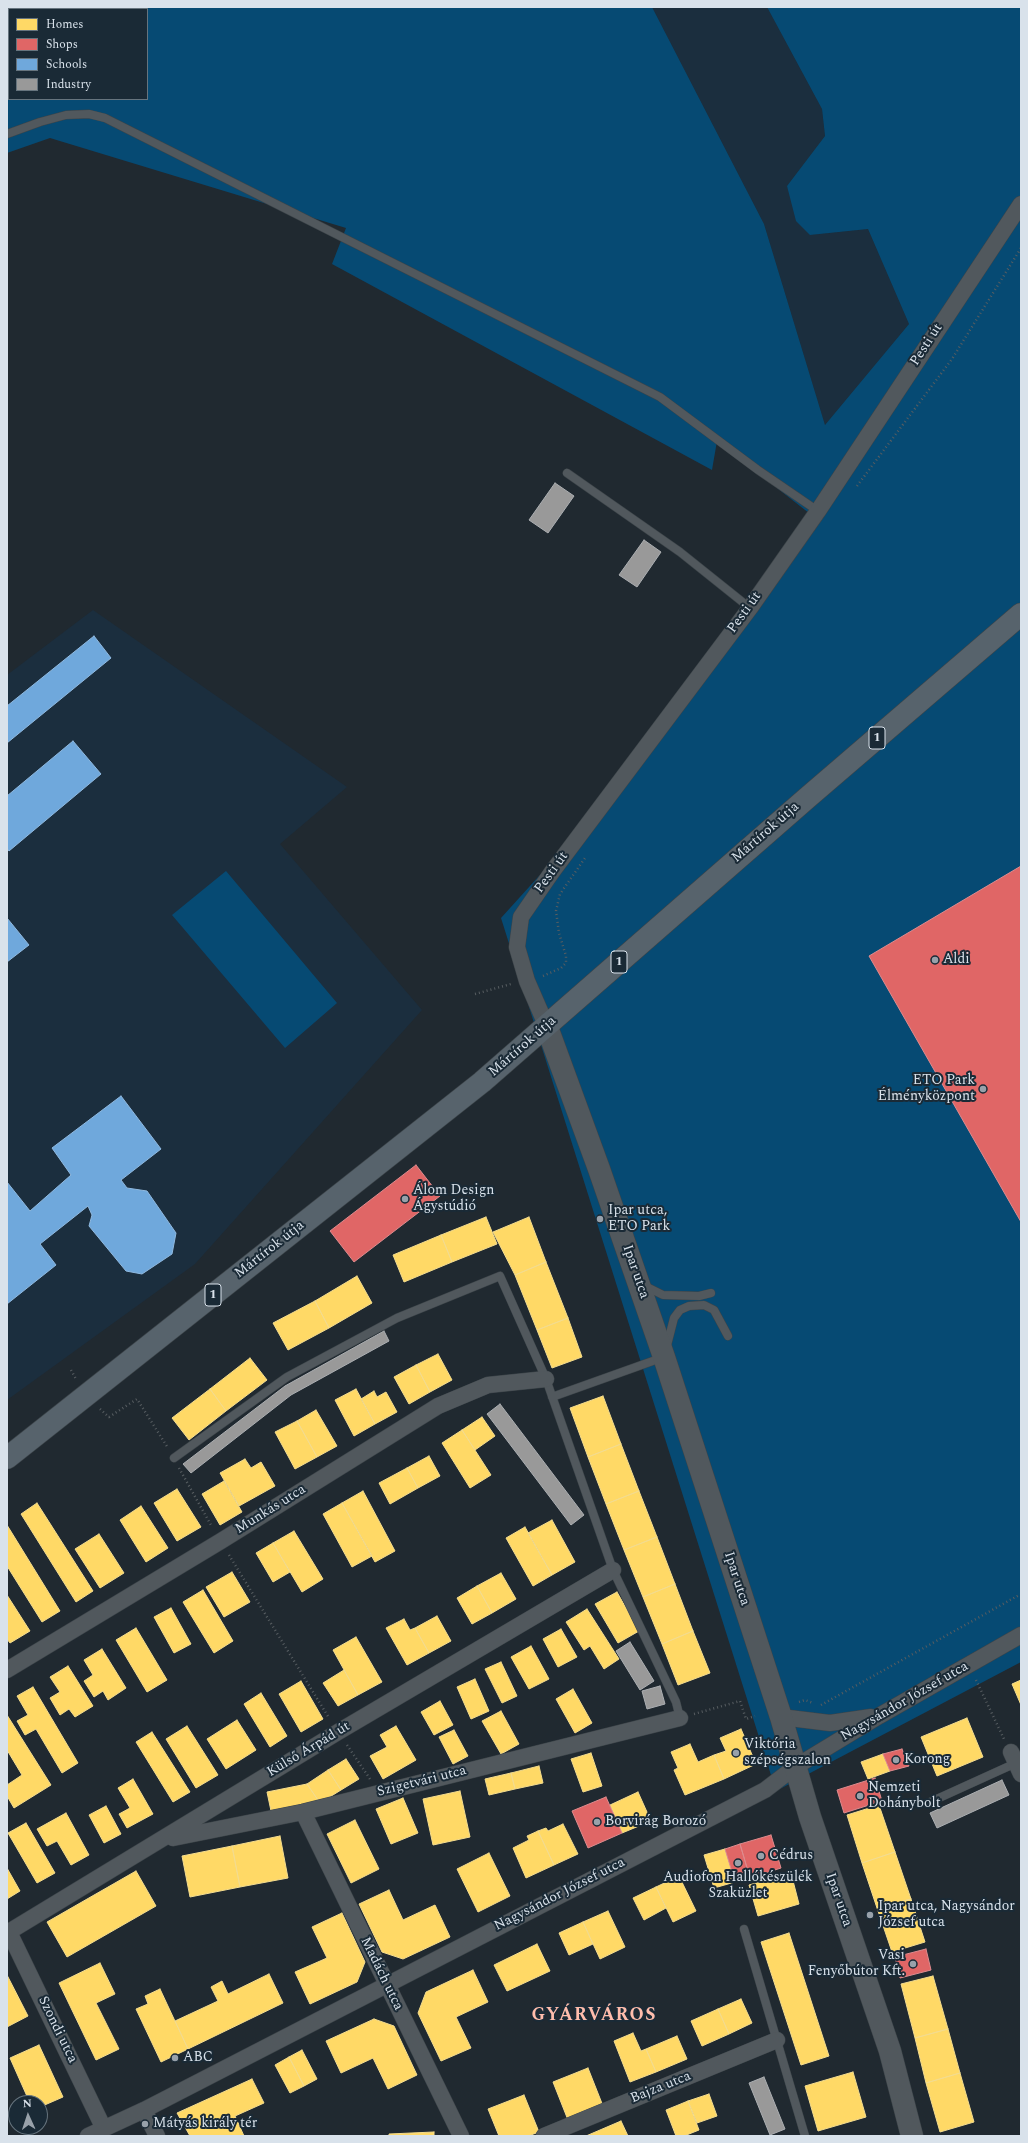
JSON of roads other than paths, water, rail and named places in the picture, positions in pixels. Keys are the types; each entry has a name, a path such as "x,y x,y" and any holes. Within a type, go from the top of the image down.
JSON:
{"main road":[{"name":"Mártírok útja","path":"7,1458 450,1109 547,1027 692,898 1021,614"}],"street":[{"name":"Pesti út","path":"547,1027 528,981 517,947 521,917 552,872 750,608 818,511 1021,204"},
{"name":"Ipar utca","path":"547,1027 599,1169 787,1711 795,1767 810,1817 890,2051 912,2136"},
{"name":"Munkás utca","path":"7,1670 220,1541 438,1406 488,1385 546,1379"},
{"name":"Külső Árpád út","path":"8,1932 338,1732 613,1570"},
{"name":"Nagysándor József utca","path":"88,2136 144,2110 764,1790 795,1767 879,1716 1021,1634"},
{"path":"787,1711 830,1723 879,1716"},
{"name":"Szigetvári utca","path":"162,1840 303,1812 680,1718"},
{"name":"Madách utca","path":"303,1812 386,1985 461,2136"},
{"name":"Szondi utca","path":"8,1932 104,2129"},
{"name":"Bajza utca","path":"544,2136 777,2040"},
{"path":"144,2110 157,2136"}],"lane":[{"path":"7,134 40,122 66,116 89,114 105,118 660,397 758,470 818,511"},
{"path":"567,473 680,552 750,608"},
{"path":"174,1458 287,1377 397,1318 500,1276 546,1379 613,1570 676,1702 680,1718"},
{"path":"638,1282 663,1295 699,1296 711,1293"},
{"path":"552,1397 664,1357 674,1318 680,1310 689,1306 704,1304 714,1310 728,1336"},
{"path":"928,1803 1017,1759"},
{"path":"744,1929 805,2136"}],"place":[{"name":"Aldi","path":"935,960"},
{"name":"ETO Park Élményközpont","path":"983,1089"},
{"name":"Álom Design Ágystúdió","path":"405,1199"},
{"name":"Ipar utca, ETO Park","path":"600,1219"},
{"name":"Viktória szépségszalon","path":"736,1753"},
{"name":"Korong","path":"896,1760"},
{"name":"Nemzeti Dohánybolt","path":"860,1796"},
{"name":"Borvirág Borozó","path":"597,1822"},
{"name":"Cédrus","path":"761,1856"},
{"name":"Audiofon Hallókészülék Szaküzlet","path":"738,1863"},
{"name":"Ipar utca, Nagysándor József utca","path":"870,1915"},
{"name":"Vasi Fenyőbútor Kft.","path":"913,1964"},
{"name":"ABC","path":"175,2058"},
{"name":"Mátyás király tér","path":"145,2124"}],"district":[{"name":"GYÁRVÁROS","path":"594,2016"}]}
